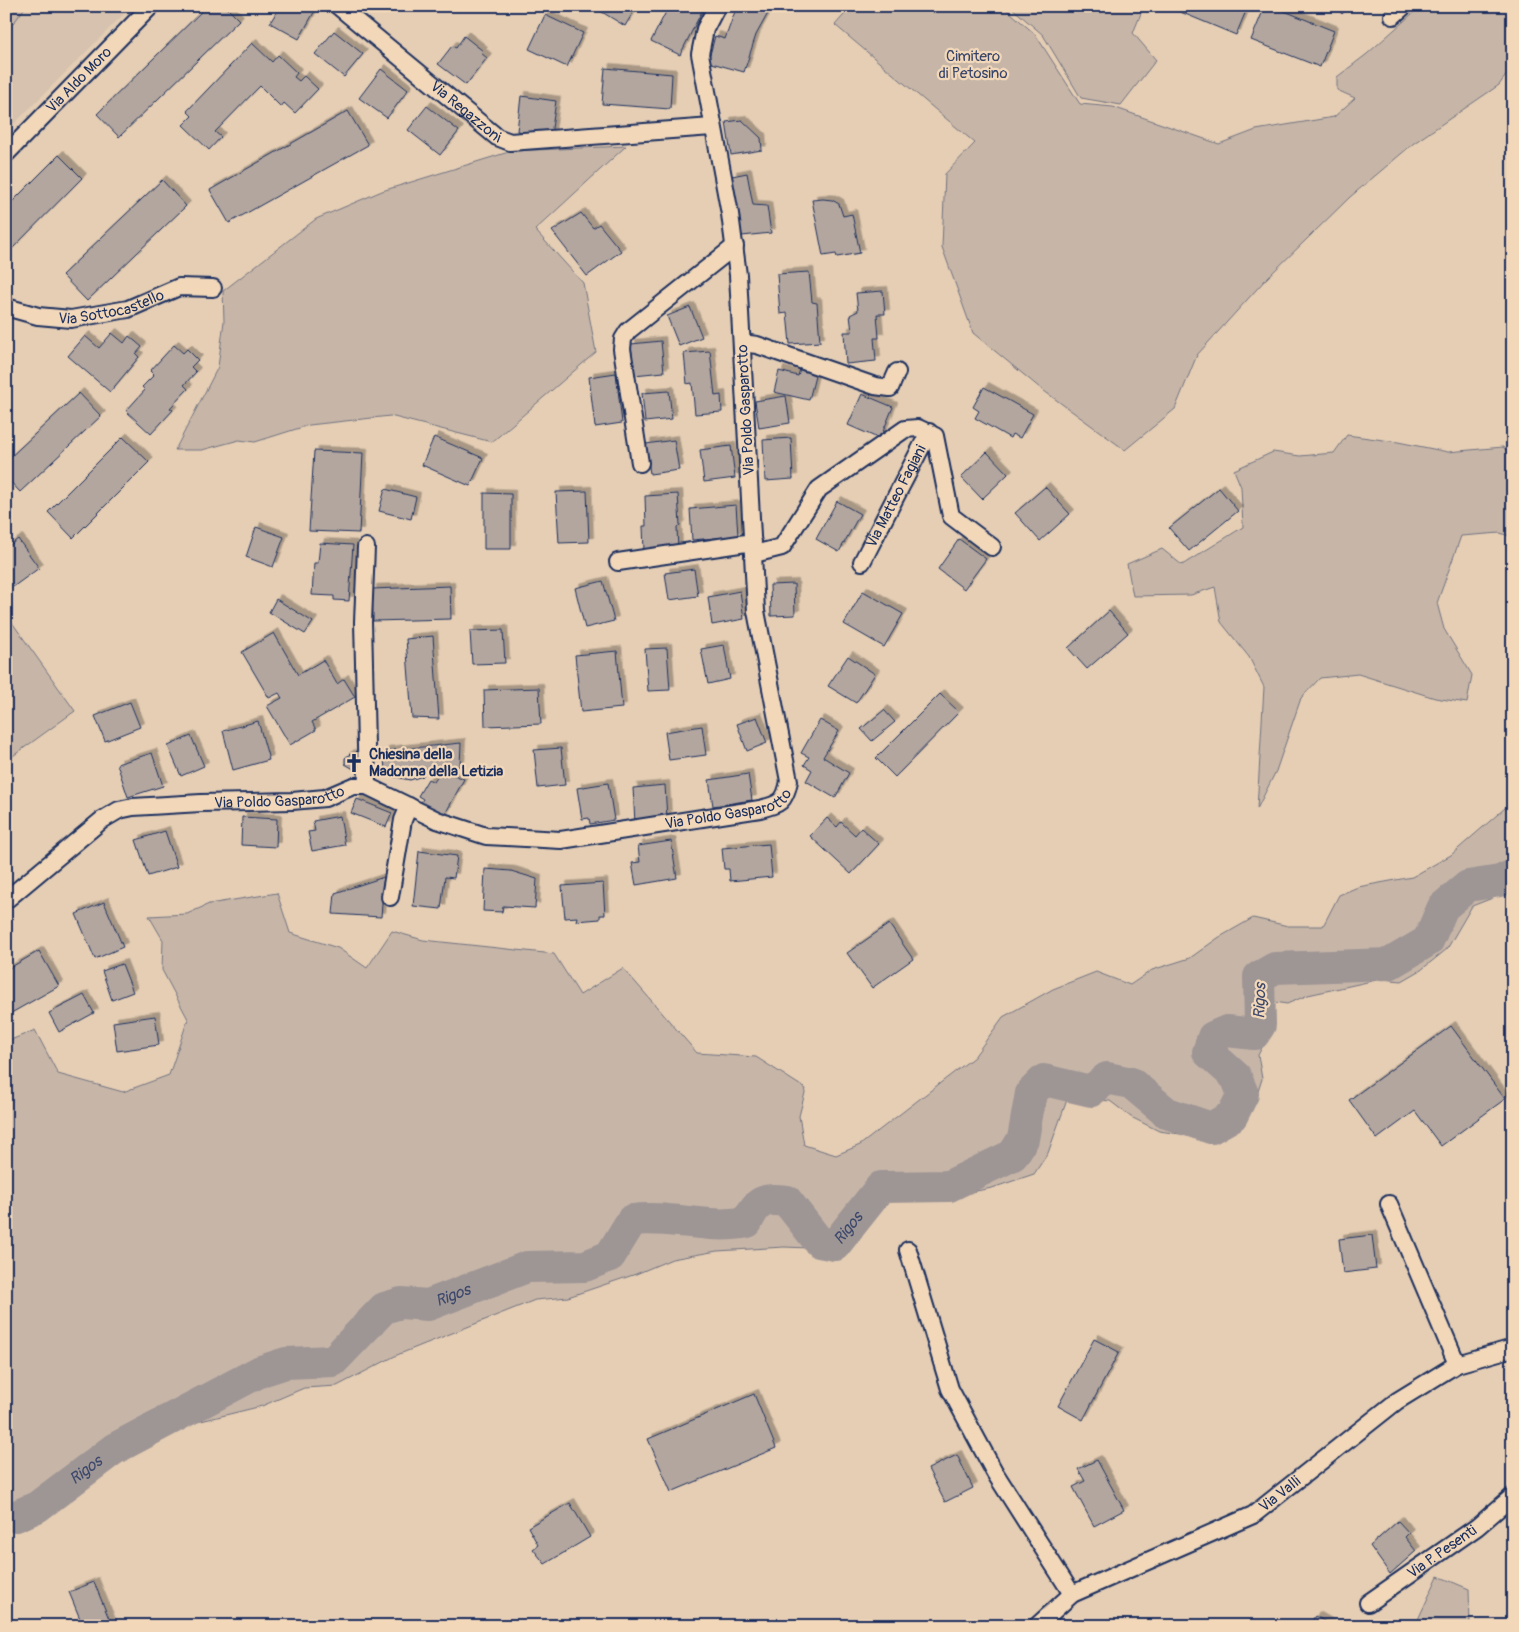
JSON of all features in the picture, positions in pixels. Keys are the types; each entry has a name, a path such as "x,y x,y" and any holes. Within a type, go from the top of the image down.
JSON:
{"street":[{"name":"Via Aldo Moro","path":"6,154 151,6"},
{"name":"Via Regazzoni","path":"338,6 498,137 510,142 712,127"},
{"name":"Via Poldo Gasparotto","path":"6,900 102,820 119,810 133,807 192,803 292,801 325,798 352,786 367,786 437,820 486,836 561,840 760,810 776,805 786,796 789,781 756,611 754,548 735,246 700,54 705,29 717,6"},
{"path":"640,464 622,348 623,339 628,331 735,246"},
{"name":"Via Sottocastello","path":"6,307 38,316 71,319 128,309 179,288 214,288"},
{"path":"742,343 757,345 875,386 890,388 897,372"},
{"name":"Via Matteo Fagiani","path":"618,562 754,548 782,547 819,489 905,429 918,428 935,436 951,516 992,547"},
{"name":"Via Matteo Fagiani","path":"862,562 929,432"},
{"path":"366,547 363,622 367,786"},
{"path":"390,897 403,820 409,806"},
{"path":"1389,1204 1457,1364"},
{"path":"908,1250 950,1389 995,1473 1072,1594"},
{"name":"Via Valli","path":"1037,1626 1072,1594 1253,1516 1397,1401 1457,1364 1513,1348"},
{"name":"Via P. Pesenti","path":"1368,1602 1477,1527 1513,1496"}],"shaded area":[{"path":"6,6 132,6 6,132"}],"green space":[{"path":"6,6 26,6 13,24 6,19"},
{"name":"Cimitero di Petosino","path":"852,6 1003,6 1035,34 1080,104 1113,107 1219,144 1256,130 1334,117 1355,98 1337,90 1337,77 1367,54 1421,6 1513,6 1513,66 1499,85 1414,143 1350,197 1266,279 1197,355 1175,409 1125,450 1040,388 973,333 942,247 945,174 975,143 835,25"},
{"path":"1144,6 1133,33 1156,60 1121,105 1081,98 1043,35 1011,7"},
{"path":"626,146 535,230 583,283 596,352 492,442 390,416 309,425 255,442 239,440 202,450 175,450 218,367 224,321 223,291 316,219 382,191 512,151"},
{"path":"1347,435 1398,442 1448,452 1503,447 1513,458 1513,537 1500,533 1461,536 1437,603 1444,629 1472,675 1467,703 1435,698 1358,674 1320,678 1301,698 1276,771 1257,809 1264,687 1249,657 1221,622 1215,587 1191,595 1133,596 1127,564 1162,549 1182,565 1243,527 1241,487 1234,470 1273,452 1300,456 1334,453"},
{"path":"6,614 75,711 6,761"},
{"path":"1513,796 1513,890 1472,906 1447,949 1421,970 1402,981 1381,979 1308,995 1287,1004 1275,1002 1273,1015 1266,1024 1267,1038 1258,1055 1262,1079 1254,1104 1208,1138 1159,1131 1131,1117 1110,1101 1068,1097 1048,1153 1034,1174 992,1188 934,1199 879,1201 835,1254 809,1248 784,1247 717,1251 672,1259 636,1274 568,1297 535,1300 397,1355 337,1386 304,1388 262,1406 197,1422 171,1425 136,1446 108,1469 22,1520 6,1522 6,1042 35,1030 58,1074 123,1092 169,1075 188,1019 162,970 163,940 149,916 187,914 209,904 277,893 290,933 338,948 367,968 392,931 423,940 554,954 580,995 623,968 697,1053 756,1057 806,1089 799,1116 804,1145 836,1155 860,1145 974,1057 1003,1017 1053,989 1096,972 1130,985 1152,970 1190,958 1218,938 1253,918 1288,926 1323,926 1339,895 1358,887 1412,877 1451,855 1505,808"},
{"path":"1438,1576 1469,1589 1470,1626 1415,1626"}],"building":[{"path":"207,6 225,6 239,20 119,137 97,114"},
{"path":"280,6 317,7 299,39 270,23"},
{"path":"378,6 395,6 388,14"},
{"path":"592,6 637,6 625,26"},
{"path":"669,6 704,7 680,55 651,41"},
{"path":"737,6 772,6 756,35 744,72 708,62 715,36 725,39"},
{"path":"1166,6 1248,6 1236,35"},
{"path":"1265,6 1272,6 1334,31 1320,67 1251,40"},
{"path":"1334,6 1350,6 1342,14"},
{"path":"545,15 583,33 567,67 529,49"},
{"path":"334,31 363,54 344,77 315,54"},
{"path":"464,36 483,51 481,53 487,58 466,85 438,64 452,46 456,48"},
{"path":"252,43 272,62 278,55 297,73 294,77 299,81 304,76 318,89 295,113 284,103 281,107 260,86 215,132 221,137 209,150 183,125 192,116 187,111"},
{"path":"605,68 672,74 670,109 602,104"},
{"path":"381,69 408,90 387,118 359,98"},
{"path":"521,96 556,101 551,135 517,131"},
{"path":"427,106 459,131 440,155 408,130"},
{"path":"348,111 368,145 229,223 210,190"},
{"path":"742,120 761,138 762,150 731,155 726,122"},
{"path":"59,155 82,178 6,255 6,208"},
{"path":"747,173 753,205 767,206 771,233 742,236 732,176"},
{"path":"162,180 186,206 87,301 62,275"},
{"path":"812,200 832,200 839,204 843,216 852,214 860,253 837,257 836,254 823,256"},
{"path":"581,213 593,228 599,224 621,251 587,276 552,231"},
{"path":"809,272 812,302 817,303 820,342 790,344 787,313 780,314 777,274"},
{"path":"883,291 885,314 877,314 879,338 874,338 876,361 846,364 844,332 852,332 850,315 858,311 856,293"},
{"path":"690,307 702,337 679,346 667,316"},
{"path":"112,333 124,343 129,336 142,347 136,354 139,357 110,392 68,356 85,336 99,348"},
{"path":"661,341 664,372 634,375 631,344"},
{"path":"174,345 183,353 187,349 198,360 191,367 196,372 184,385 188,389 170,408 173,410 151,434 126,411 145,390 142,387 154,375 150,371"},
{"path":"710,351 715,396 721,395 722,412 695,414 692,383 687,384 684,353"},
{"path":"800,369 816,372 809,400 774,392 779,371 798,376"},
{"path":"616,373 622,423 595,427 589,377"},
{"path":"984,387 1033,414 1020,438 1012,434 1010,438 975,418 979,411 973,407"},
{"path":"669,391 672,419 645,422 642,393"},
{"path":"79,393 101,416 20,492 6,477 6,461"},
{"path":"862,394 893,407 880,439 848,425"},
{"path":"786,396 790,423 759,428 755,401"},
{"path":"123,437 149,462 73,538 48,512"},
{"path":"434,437 483,458 470,486 422,465"},
{"path":"791,438 793,479 765,481 763,440"},
{"path":"674,440 679,470 650,474 646,444"},
{"path":"731,446 735,478 704,482 700,450"},
{"path":"314,451 363,453 359,533 309,531"},
{"path":"987,452 1008,474 982,499 961,477"},
{"path":"1045,487 1070,514 1040,541 1015,513"},
{"path":"1219,488 1238,511 1189,551 1169,528"},
{"path":"385,489 416,497 411,519 379,511"},
{"path":"587,491 589,542 559,543 556,492"},
{"path":"484,493 511,494 511,549 484,549"},
{"path":"678,494 680,525 677,528 678,549 644,551 643,526 646,526 645,496"},
{"path":"837,501 860,514 839,552 816,539"},
{"path":"736,505 738,536 692,540 690,509"},
{"path":"256,527 284,537 273,567 246,557"},
{"path":"18,539 39,568 6,592 6,548"},
{"path":"959,539 986,559 964,589 938,569"},
{"path":"320,543 353,545 349,601 334,600 334,596 312,595 314,563 318,563"},
{"path":"694,569 698,596 669,600 665,573"},
{"path":"603,581 614,621 585,628 575,588"},
{"path":"794,584 795,615 771,616 770,585"},
{"path":"450,586 451,619 373,621 372,589"},
{"path":"740,591 744,619 712,625 708,597"},
{"path":"863,591 903,614 884,647 844,624"},
{"path":"276,599 313,622 305,634 269,612"},
{"path":"1109,611 1128,633 1087,669 1068,648"},
{"path":"503,630 505,663 472,664 470,631"},
{"path":"274,633 298,675 323,660 337,684 344,679 355,697 312,722 316,730 290,745 267,706 282,698 279,693 269,698 242,652"},
{"path":"433,636 439,719 412,718 406,639"},
{"path":"724,645 730,679 708,684 701,649"},
{"path":"667,648 670,690 648,691 645,649"},
{"path":"617,651 622,708 581,712 575,655"},
{"path":"848,656 875,674 856,703 828,686"},
{"path":"539,688 541,724 485,726 484,690"},
{"path":"940,694 959,712 895,777 876,758"},
{"path":"130,702 140,727 105,741 95,716"},
{"path":"884,710 895,722 872,741 861,729"},
{"path":"757,717 767,743 747,751 737,724"},
{"path":"820,720 839,731 823,757 849,773 835,798 806,781 812,770 804,765 809,757 801,753"},
{"path":"258,721 269,760 233,770 223,731"},
{"path":"702,726 706,755 669,760 665,732"},
{"path":"191,736 204,766 181,776 168,746"},
{"path":"461,743 460,766 423,769 423,776 410,780 385,775 384,751"},
{"path":"561,748 565,785 538,788 534,750"},
{"path":"152,753 163,786 128,797 117,764"},
{"name":"Chiesina della Madonna della Letizia","path":"350,754 364,758 359,772 345,764 345,758"},
{"path":"442,770 464,779 443,818 419,806 423,799 418,796 428,779 434,782"},
{"path":"748,774 752,800 713,806 709,780"},
{"path":"608,783 614,820 590,824 589,818 582,819 577,788"},
{"path":"665,785 667,819 635,823 633,788"},
{"path":"357,799 392,813 386,827 351,813"},
{"path":"340,816 345,845 312,851 308,832 315,831 313,821"},
{"path":"242,817 277,819 276,847 241,845"},
{"path":"827,818 837,827 841,822 855,835 861,828 879,844 851,874 810,836"},
{"path":"165,831 177,867 148,876 136,840"},
{"path":"671,841 677,878 636,885 632,863 640,862 638,846"},
{"path":"769,844 772,877 730,881 729,869 724,869 722,848"},
{"path":"419,851 457,856 454,878 445,877 441,909 413,906"},
{"path":"485,869 511,871 537,879 535,908 503,906 502,912 483,911"},
{"path":"384,877 381,917 333,914 335,893"},
{"path":"603,883 605,915 600,915 600,919 576,921 577,917 565,918 562,886"},
{"path":"104,902 123,947 95,959 76,914"},
{"path":"889,924 913,959 872,988 847,953"},
{"path":"39,951 59,986 6,1016 6,970"},
{"path":"122,964 133,992 112,1000 102,971"},
{"path":"84,995 94,1013 59,1032 49,1013"},
{"path":"155,1016 159,1045 117,1051 113,1022"},
{"path":"1451,1026 1505,1099 1441,1146 1415,1111 1377,1139 1349,1100"},
{"path":"1372,1235 1376,1269 1343,1273 1339,1239"},
{"path":"1094,1339 1119,1352 1083,1420 1058,1406"},
{"path":"754,1394 776,1448 671,1492 648,1439"},
{"path":"957,1455 973,1488 945,1502 928,1469"},
{"path":"1097,1460 1124,1510 1094,1526 1073,1487 1085,1481 1078,1469"},
{"path":"570,1503 590,1537 545,1564 533,1549 538,1545 528,1527"},
{"path":"1398,1521 1409,1533 1405,1537 1416,1551 1390,1574 1370,1546"},
{"path":"94,1582 112,1626 83,1626 69,1592"},
{"path":"1315,1616 1331,1625 1309,1626"}],"waterway":[{"name":"Rigos","path":"6,1516 16,1516 37,1507 114,1449 261,1371 286,1363 333,1361 384,1308 401,1303 428,1305 527,1267 585,1266 610,1256 632,1220 661,1219 704,1224 733,1224 747,1222 754,1209 762,1202 772,1200 787,1201 819,1242 835,1245 881,1187 949,1186 1013,1155 1023,1139 1031,1093 1044,1080 1091,1091 1107,1078 1131,1083 1167,1113 1211,1128 1232,1116 1243,1094 1236,1077 1208,1052 1213,1037 1227,1031 1254,1034 1260,1025 1259,977 1275,968 1389,964 1428,941 1443,907 1468,886 1500,881 1513,875"}],"place":[{"name":"Chiesina della Madonna della Letizia","path":"354,763"}]}
